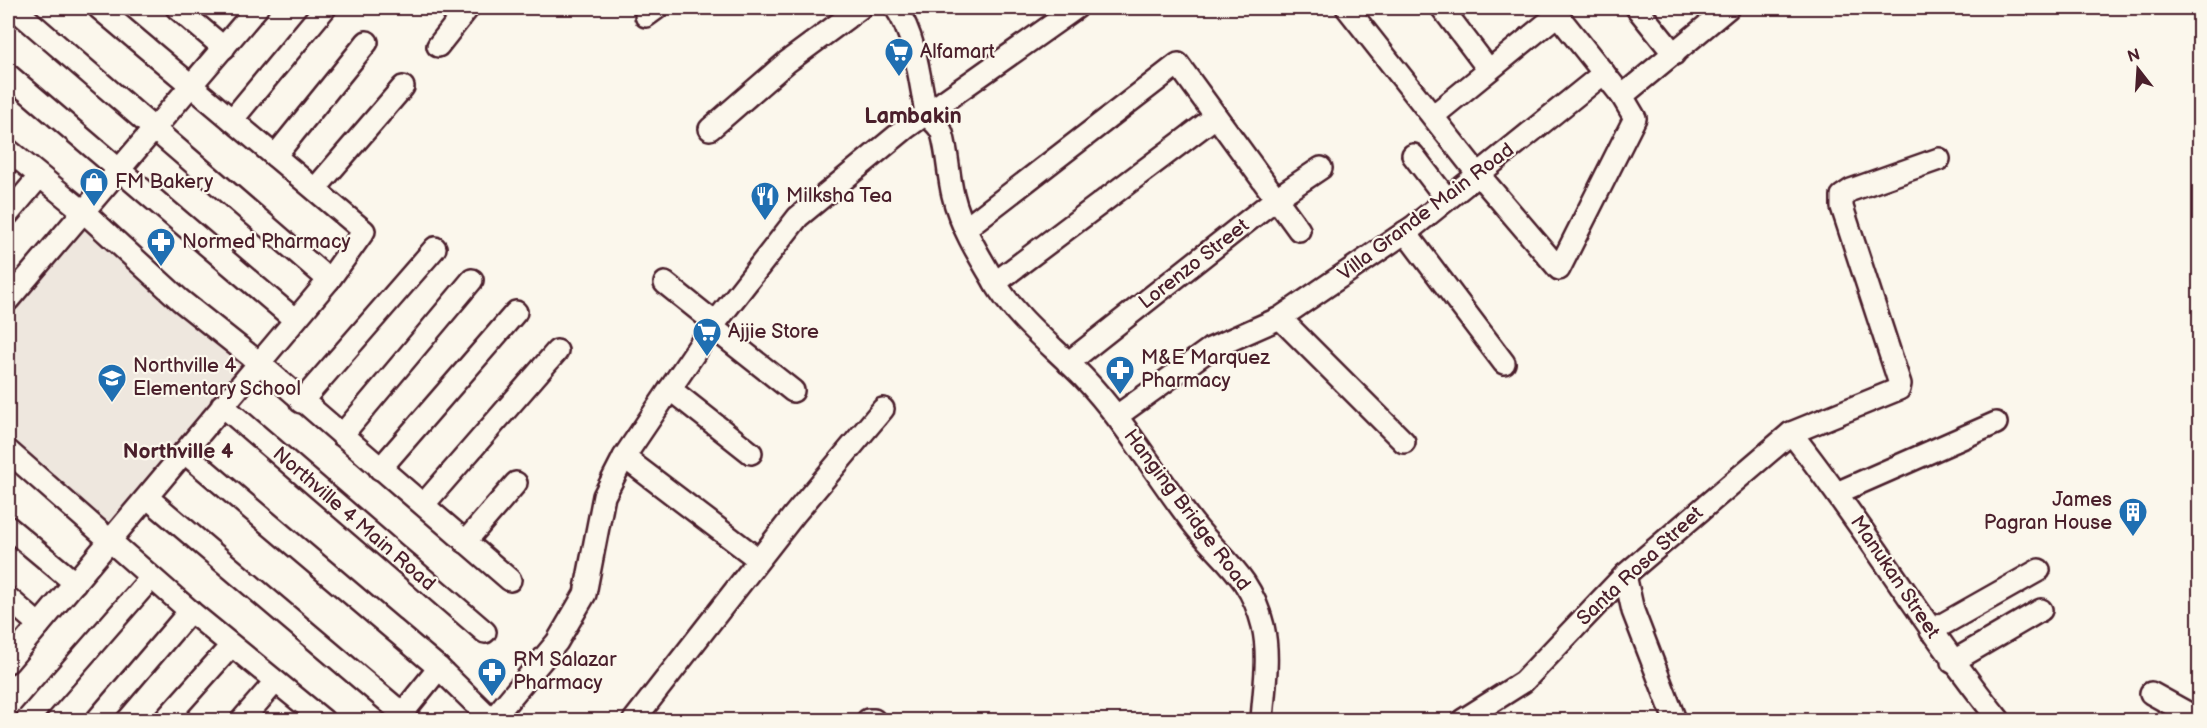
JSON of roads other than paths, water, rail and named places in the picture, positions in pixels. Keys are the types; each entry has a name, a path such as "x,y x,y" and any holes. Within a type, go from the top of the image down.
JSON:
{"street":[{"path":"15,8 329,280"},
{"path":"8,662 329,280 364,231 99,8"},
{"path":"177,8 224,48"},
{"path":"8,300 257,8"},
{"path":"232,120 325,8"},
{"path":"710,129 787,62 860,8"},
{"name":"Hanging Bridge Road","path":"896,8 907,30 922,83 927,115 941,132 953,197 966,228 995,283 1029,327 1068,363 1118,416 1194,525 1223,554 1241,576 1251,594 1263,625 1267,657 1262,720"},
{"path":"184,452 439,668 492,720 557,642 585,594 604,496 624,457 714,325 798,217 906,128 1076,8"},
{"path":"1347,8 1478,174 1559,269 1635,118 1622,96 1555,11 1433,116"},
{"path":"1442,8 1489,70"},
{"path":"1637,8 1674,54"},
{"path":"1622,96 1728,8"},
{"path":"438,46 464,9"},
{"path":"275,156 367,42"},
{"path":"966,228 1178,64 1248,164 1278,198 1299,230"},
{"name":"Villa Grande Main Road","path":"1118,416 1210,349 1280,318 1405,232 1604,73"},
{"path":"8,75 294,319"},
{"path":"315,189 403,87"},
{"path":"995,283 1215,117"},
{"path":"8,150 84,212 180,300 258,362 301,402 424,504 510,580"},
{"path":"1413,155 1446,198"},
{"name":"Santa Rosa Street","path":"1463,720 1523,682 1625,574 1791,433 1899,389 1900,384 1842,207 1842,196 1851,190 1939,159"},
{"name":"Lorenzo Street","path":"1068,363 1278,198 1321,168"},
{"path":"8,214 39,177"},
{"path":"1405,232 1504,363"},
{"path":"301,402 435,248"},
{"path":"342,435 472,280"},
{"path":"665,283 792,391"},
{"path":"380,469 516,312"},
{"path":"1280,318 1404,442"},
{"path":"424,504 557,351"},
{"path":"670,390 751,453"},
{"name":"Northville 4 Main Road","path":"222,405 485,632"},
{"path":"634,720 759,559 883,409"},
{"path":"1839,492 1996,423"},
{"name":"Manukan Street","path":"1791,433 1839,492 1952,662 1999,720"},
{"path":"8,451 151,578 316,719"},
{"path":"624,457 759,559"},
{"path":"465,542 516,483"},
{"path":"148,498 400,718 439,668"},
{"path":"8,527 75,583"},
{"path":"1931,631 2039,570"},
{"path":"1625,574 1633,611 1674,720"},
{"path":"27,720 151,578"},
{"path":"8,598 39,625"},
{"path":"1952,662 2041,610"},
{"path":"98,720 190,611"},
{"path":"165,720 231,646"},
{"path":"242,720 275,682"},
{"path":"2151,693 2199,720"},
{"path":"868,720 874,720"}],"place":[{"name":"Alfamart","path":"899,78"},
{"name":"FM Bakery","path":"94,208"},
{"name":"Milksha Tea","path":"765,222"},
{"name":"Normed Pharmacy","path":"161,268"},
{"name":"Ajjie Store","path":"707,358"},
{"name":"M&E Marquez Pharmacy","path":"1120,396"},
{"name":"Northville 4 Elementary School","path":"112,404"},
{"name":"James Pagran House","path":"2133,538"},
{"name":"RM Salazar Pharmacy","path":"492,698"}],"district":[{"name":"Lambakin","path":"913,116"},
{"name":"Northville 4","path":"178,451"}]}
